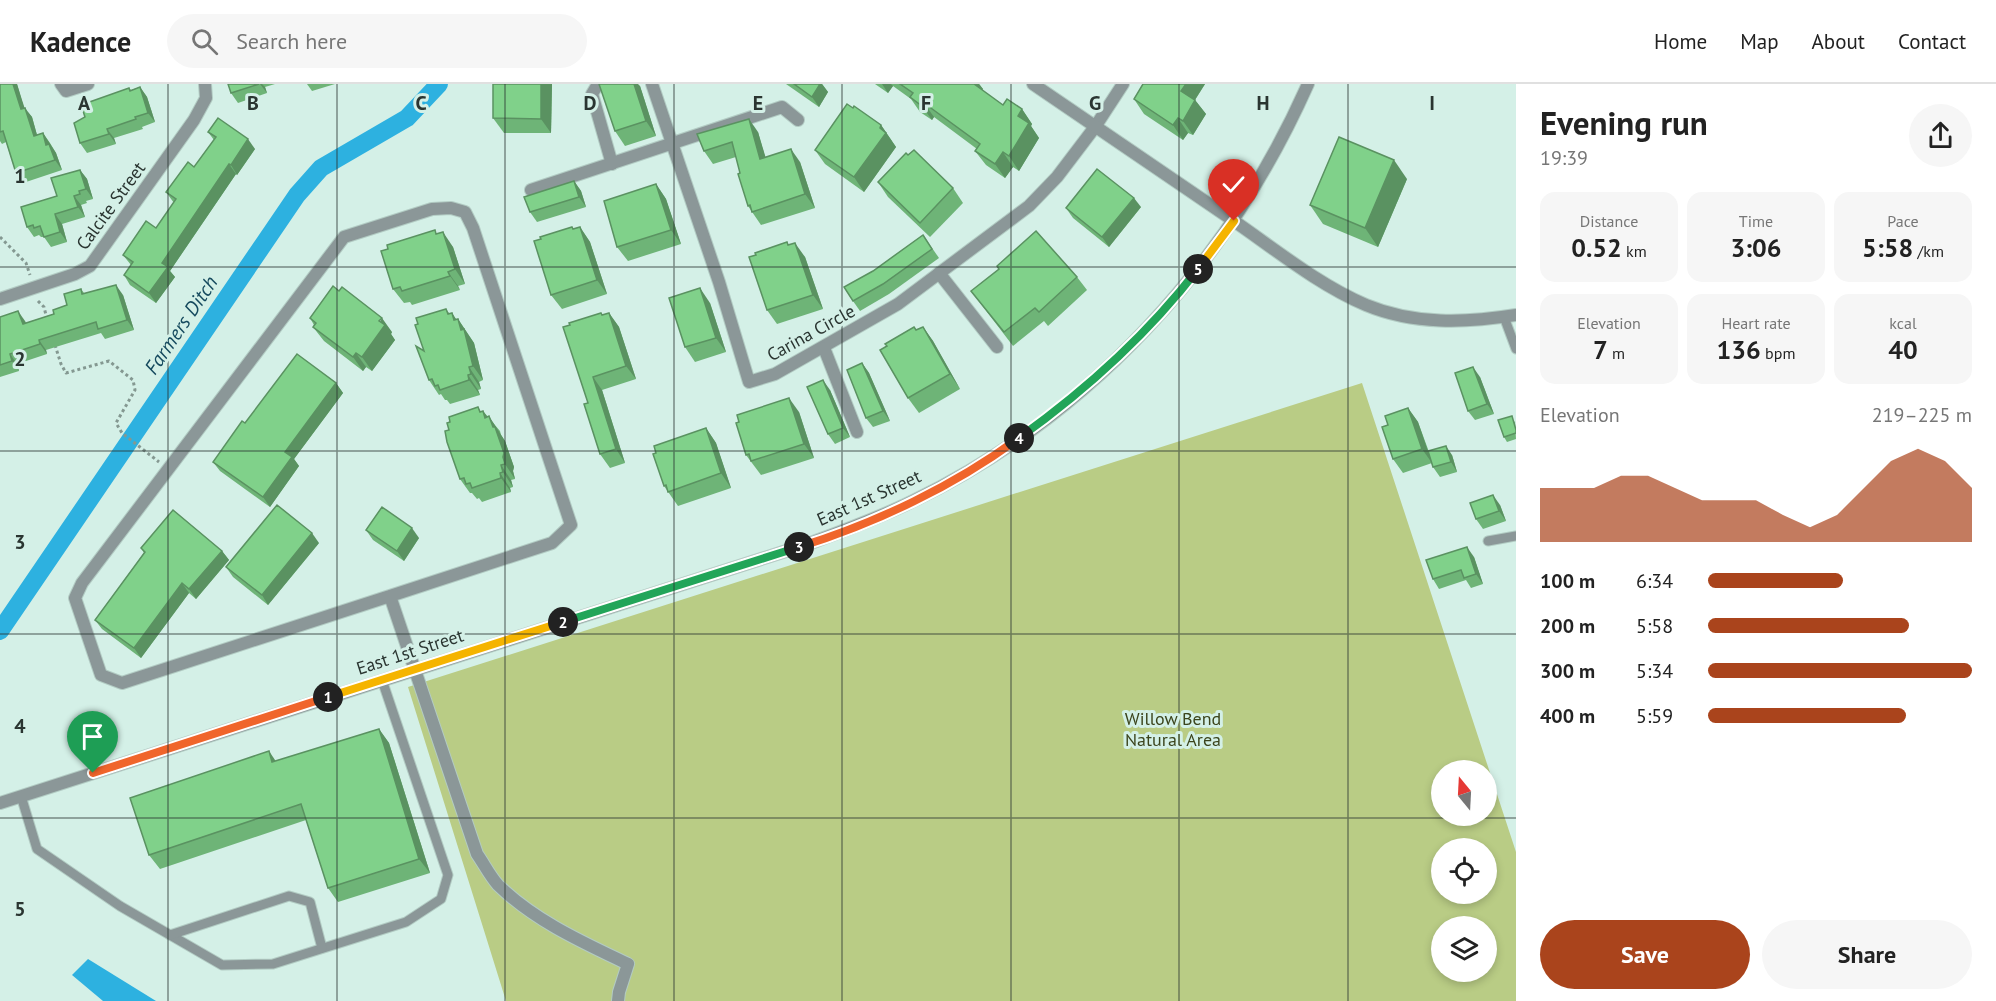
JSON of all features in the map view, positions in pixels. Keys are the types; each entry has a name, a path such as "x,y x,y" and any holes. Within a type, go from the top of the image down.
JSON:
{"street":[{"path":"61,84 66,91 88,84"},
{"name":"Calcite Street","path":"0,298 75,274 90,266 194,120 206,98 205,84"},
{"path":"598,84 591,94 612,164"},
{"name":"Carina Circle","path":"652,84 749,382 775,374 898,304 1029,206 1057,177 1095,128 1123,84"},
{"path":"1033,84 1324,282 1377,309 1406,317 1449,321 1485,320 1510,316"},
{"name":"East 1st Street","path":"0,803 808,544 872,520 964,474 1013,443 1059,409 1144,333 1182,290 1234,221 1265,172 1308,84"},
{"path":"531,190 782,107 798,120"},
{"path":"432,208 451,208 465,212 473,228 571,525 552,543 390,596 122,683 101,675 75,598 82,583 344,237 432,208"},
{"path":"939,273 997,347"},
{"path":"824,348 857,432"},
{"path":"390,596 477,854 497,884 528,910 577,940 628,964 618,1001"}],"lane":[{"path":"1510,316 1516,349"},
{"path":"1488,541 1516,536"},
{"path":"21,796 37,849 120,906 222,965 273,964 406,922 441,899 448,875 382,680"},
{"path":"170,935 289,896 310,902 322,948"}],"path":[{"path":"0,237 26,263 47,319"},
{"path":"54,342 66,373 109,362 133,380 135,390 116,423 123,433 146,452"}],"green space":[{"name":"Willow Bend Natural Area","path":"1362,383 1486,760 1431,760 1431,826 1497,826 1497,794 1516,852 1516,1001 506,1001 408,687"}],"water":[{"path":"88,959 156,1001 103,1001 72,975"}],"building":[{"path":"0,84 13,84 21,109 25,108 34,136 43,133 46,145 49,144 55,160 16,173 3,131 0,132"},
{"path":"228,84 259,84 231,93"},
{"path":"493,84 541,84 541,119 493,118"},
{"path":"599,84 634,84 646,121 615,131"},
{"path":"794,84 820,84 812,97"},
{"path":"900,84 974,84 1003,105 1007,99 1022,109 1018,116 1029,123 1009,156 1003,152 995,164 975,151 980,144 924,103 922,106 910,97 913,93"},
{"path":"1143,84 1186,84 1181,91 1195,100 1183,121 1178,118 1173,125 1134,99"},
{"path":"140,87 148,113 107,129 109,134 80,143 74,123 85,117 81,105 129,88 130,91"},
{"path":"847,104 853,108 854,106 881,125 880,128 886,133 854,177 815,150"},
{"path":"218,118 248,139 162,263 168,267 149,293 124,275 133,262 123,255 146,221 156,228 176,199 166,192 188,162 194,167 216,137 208,132"},
{"path":"749,119 760,159 791,149 805,194 752,212 738,174 740,173 732,142 704,151 697,134"},
{"path":"1339,137 1394,160 1365,228 1310,205"},
{"path":"914,150 953,188 920,223 878,182 906,153 908,155"},
{"path":"1097,169 1134,198 1102,237 1066,208"},
{"path":"80,170 86,189 74,196 78,207 55,214 60,232 44,237 40,226 27,227 21,207 57,196 51,178"},
{"path":"574,181 579,197 530,212 524,197"},
{"path":"656,184 671,230 617,247 604,201"},
{"path":"572,227 573,229 580,227 597,280 551,295 534,241"},
{"path":"435,230 436,234 443,232 455,269 448,272 450,276 402,291 400,287 393,289 381,251 388,249 387,245"},
{"path":"1036,231 1077,277 1039,312 1035,308 1004,332 971,291 999,269 997,266"},
{"path":"923,235 932,249 883,284 853,301 844,287 873,271"},
{"path":"787,242 788,245 795,243 813,295 767,310 749,257"},
{"path":"116,285 127,320 98,329 96,322 39,340 40,344 10,354 12,361 0,365 0,317 18,311 23,324 54,314 53,310 67,305 64,294 81,289 82,294"},
{"path":"333,286 339,291 342,287 382,318 379,321 385,325 362,357 356,353 353,357 313,327 316,323 310,318"},
{"path":"700,288 716,338 685,347 669,298"},
{"path":"446,309 448,314 452,313 454,320 458,319 461,330 464,329 473,366 469,367 471,374 468,375 469,380 440,390 432,379 429,380 416,346 424,351 415,325 418,324 416,318"},
{"path":"601,313 602,315 609,313 626,366 593,377 616,449 600,454 584,404 588,403 563,327"},
{"path":"914,327 916,330 923,327 950,374 908,398 880,350 887,346 885,344"},
{"path":"297,354 336,383 285,452 292,457 263,497 213,462 242,421 245,423"},
{"path":"862,363 883,411 866,418 847,370"},
{"path":"1473,367 1487,404 1468,411 1455,373"},
{"path":"823,380 843,428 828,434 807,387"},
{"path":"789,398 804,444 751,461 749,454 746,455 736,423 739,422 737,415"},
{"path":"478,407 480,412 483,411 485,418 489,416 495,427 504,453 505,464 501,465 503,472 500,473 501,478 472,488 470,483 466,484 464,478 460,479 445,431 449,430 447,423 450,422 449,417"},
{"path":"1408,408 1422,449 1393,459 1382,427 1388,425 1385,416"},
{"path":"1512,416 1516,433 1504,437 1498,420"},
{"path":"706,428 721,473 668,492 653,454 656,453 654,446"},
{"path":"1446,446 1451,462 1433,467 1428,451"},
{"path":"1493,495 1499,511 1476,519 1470,503"},
{"path":"277,505 312,533 262,595 226,567"},
{"path":"382,507 412,528 397,551 366,530"},
{"path":"173,510 222,551 189,589 182,583 134,648 95,620 145,552 141,548"},
{"path":"1467,547 1476,574 1464,578 1461,570 1433,579 1426,560"},
{"path":"379,729 419,859 328,888 301,804 149,855 130,798 269,751 272,762"}],"waterway":[{"name":"Farmers Ditch","path":"0,631 297,195 321,168 407,118 439,84"}],"route":[{"path":"93,773 808,544 914,501 964,474 1013,443 1059,409 1102,372 1144,333 1182,290 1234,221"}]}
